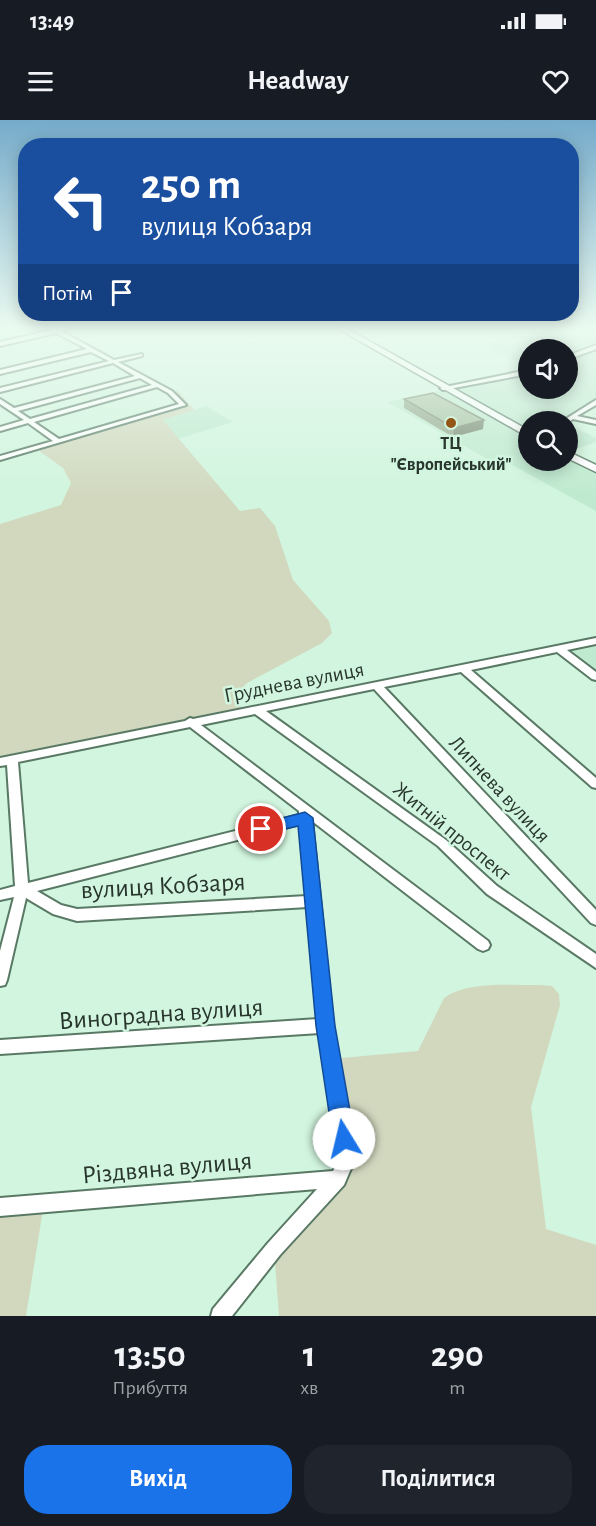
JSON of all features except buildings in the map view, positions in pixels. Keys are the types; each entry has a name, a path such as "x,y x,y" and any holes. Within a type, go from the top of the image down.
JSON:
{"highway":[{"path":"437,384 518,427"},
{"path":"578,460 596,469"}],"street":[{"path":"0,390 25,384"},
{"path":"14,410 112,384"},
{"path":"444,388 466,384"},
{"path":"0,429 158,385 170,392 183,405 0,458"},
{"path":"578,413 596,402"},
{"path":"1,403 58,441"},
{"path":"578,418 596,422"},
{"name":"Груднева вулиця","path":"6,761 596,641"},
{"path":"560,649 596,677"},
{"path":"464,669 596,784"},
{"name":"Липнева вулиця","path":"376,686 596,919"},
{"name":"Житній проспект","path":"256,709 442,843 492,890 596,962"},
{"path":"190,722 305,815 483,945"},
{"path":"0,980 22,889 6,761"},
{"path":"220,1316 274,1249 338,1179 347,1160 326,1026 305,815"},
{"name":"вулиця Кобзаря","path":"0,895 305,815"},
{"name":"вулиця Кобзаря","path":"22,889 58,910 77,915 312,901"},
{"name":"Виноградна вулиця","path":"0,1047 326,1026"},
{"name":"Різдвяна вулиця","path":"0,1207 338,1179"}],"shaded area":[{"path":"472,384 518,384 518,399 578,399 578,384 596,384 596,402 578,413 518,411 518,468 500,458 489,460 387,402"},
{"path":"177,390 194,410 163,420 240,511 260,508 275,526 293,580 329,621 332,633 322,643 247,683 242,688 240,712 0,762 0,524 61,505 71,483 63,468 35,448 182,406 170,392"},
{"path":"206,406 233,422 177,439 163,420"},
{"path":"578,429 596,438 596,442 578,448"},
{"path":"578,460 596,469 596,511 524,471 578,471"},
{"path":"596,641 596,677 560,649"},
{"path":"478,986 552,986 559,994 560,1005 531,1107 546,1229 596,1245 596,1316 279,1316 274,1249 345,1171 331,1059 418,1051 444,998 454,992"},
{"path":"44,1203 26,1316 0,1316 0,1207"}],"place":[{"name":"ТЦ \"Європейський\"","path":"451,423"}],"route":[{"path":"261,829 305,818 326,1026 344,1139"}]}
